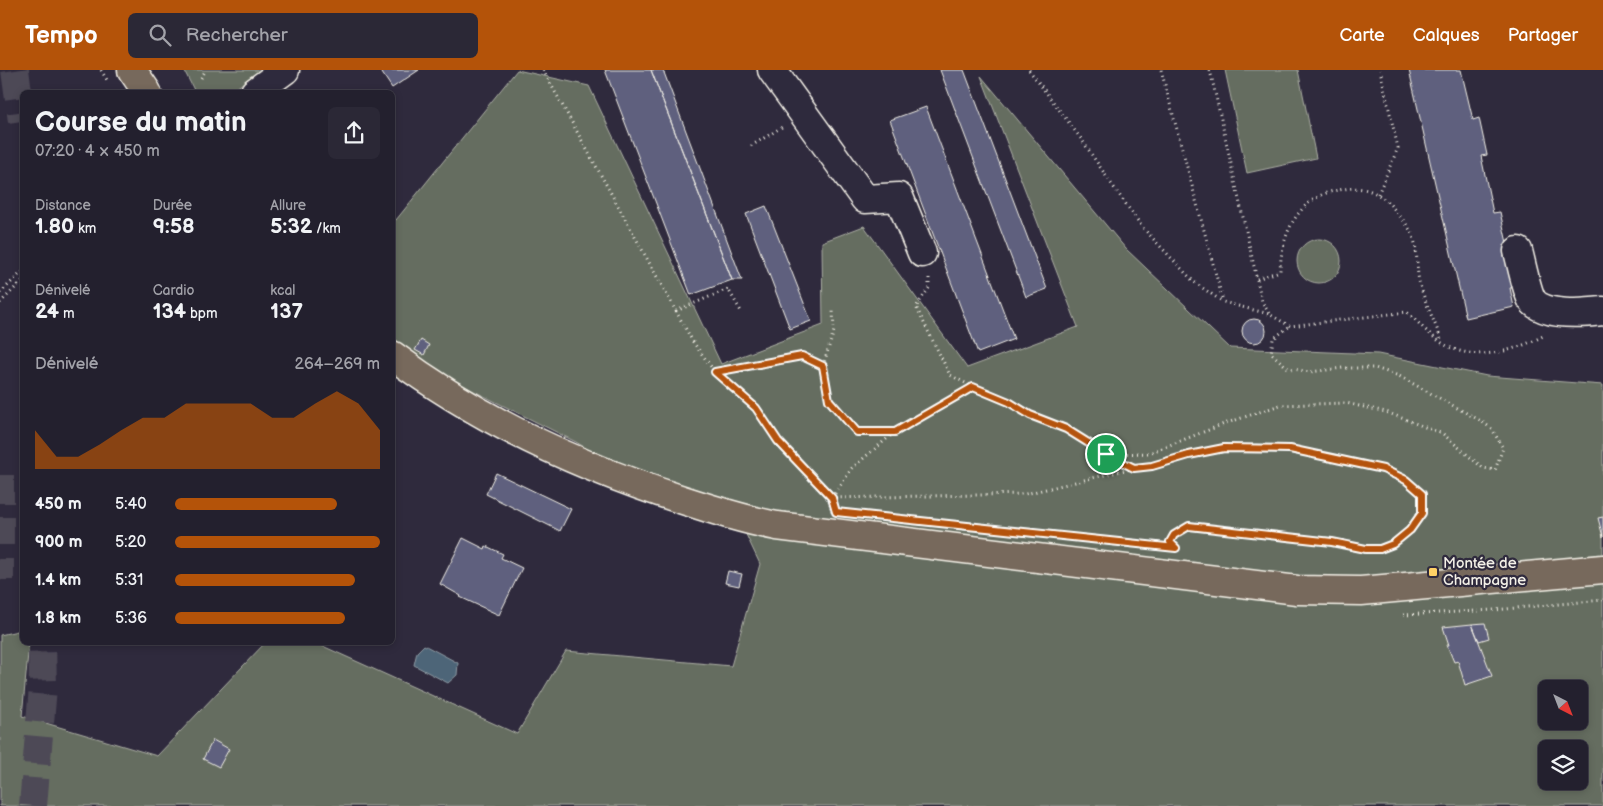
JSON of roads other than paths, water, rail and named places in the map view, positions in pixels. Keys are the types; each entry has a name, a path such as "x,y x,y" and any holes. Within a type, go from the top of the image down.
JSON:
{"main road":[{"path":"132,70 147,90"},
{"path":"395,357 490,419 570,458 640,487 745,520 778,526 1297,590 1361,591 1603,569"}],"street":[{"path":"146,70 148,90"},
{"path":"258,90 285,70"},
{"path":"772,70 865,199 899,197 922,253"},
{"path":"1518,251 1532,301 1545,311 1585,313 1603,311"}],"water":[{"path":"424,645 458,663 457,675 448,683 414,665 417,652"}],"tunnel":[{"path":"15,70 20,106"},
{"path":"0,475 0,580"},
{"path":"33,806 43,687 42,645"}],"place":[{"name":"Montée de Champagne","path":"1433,572"}]}
